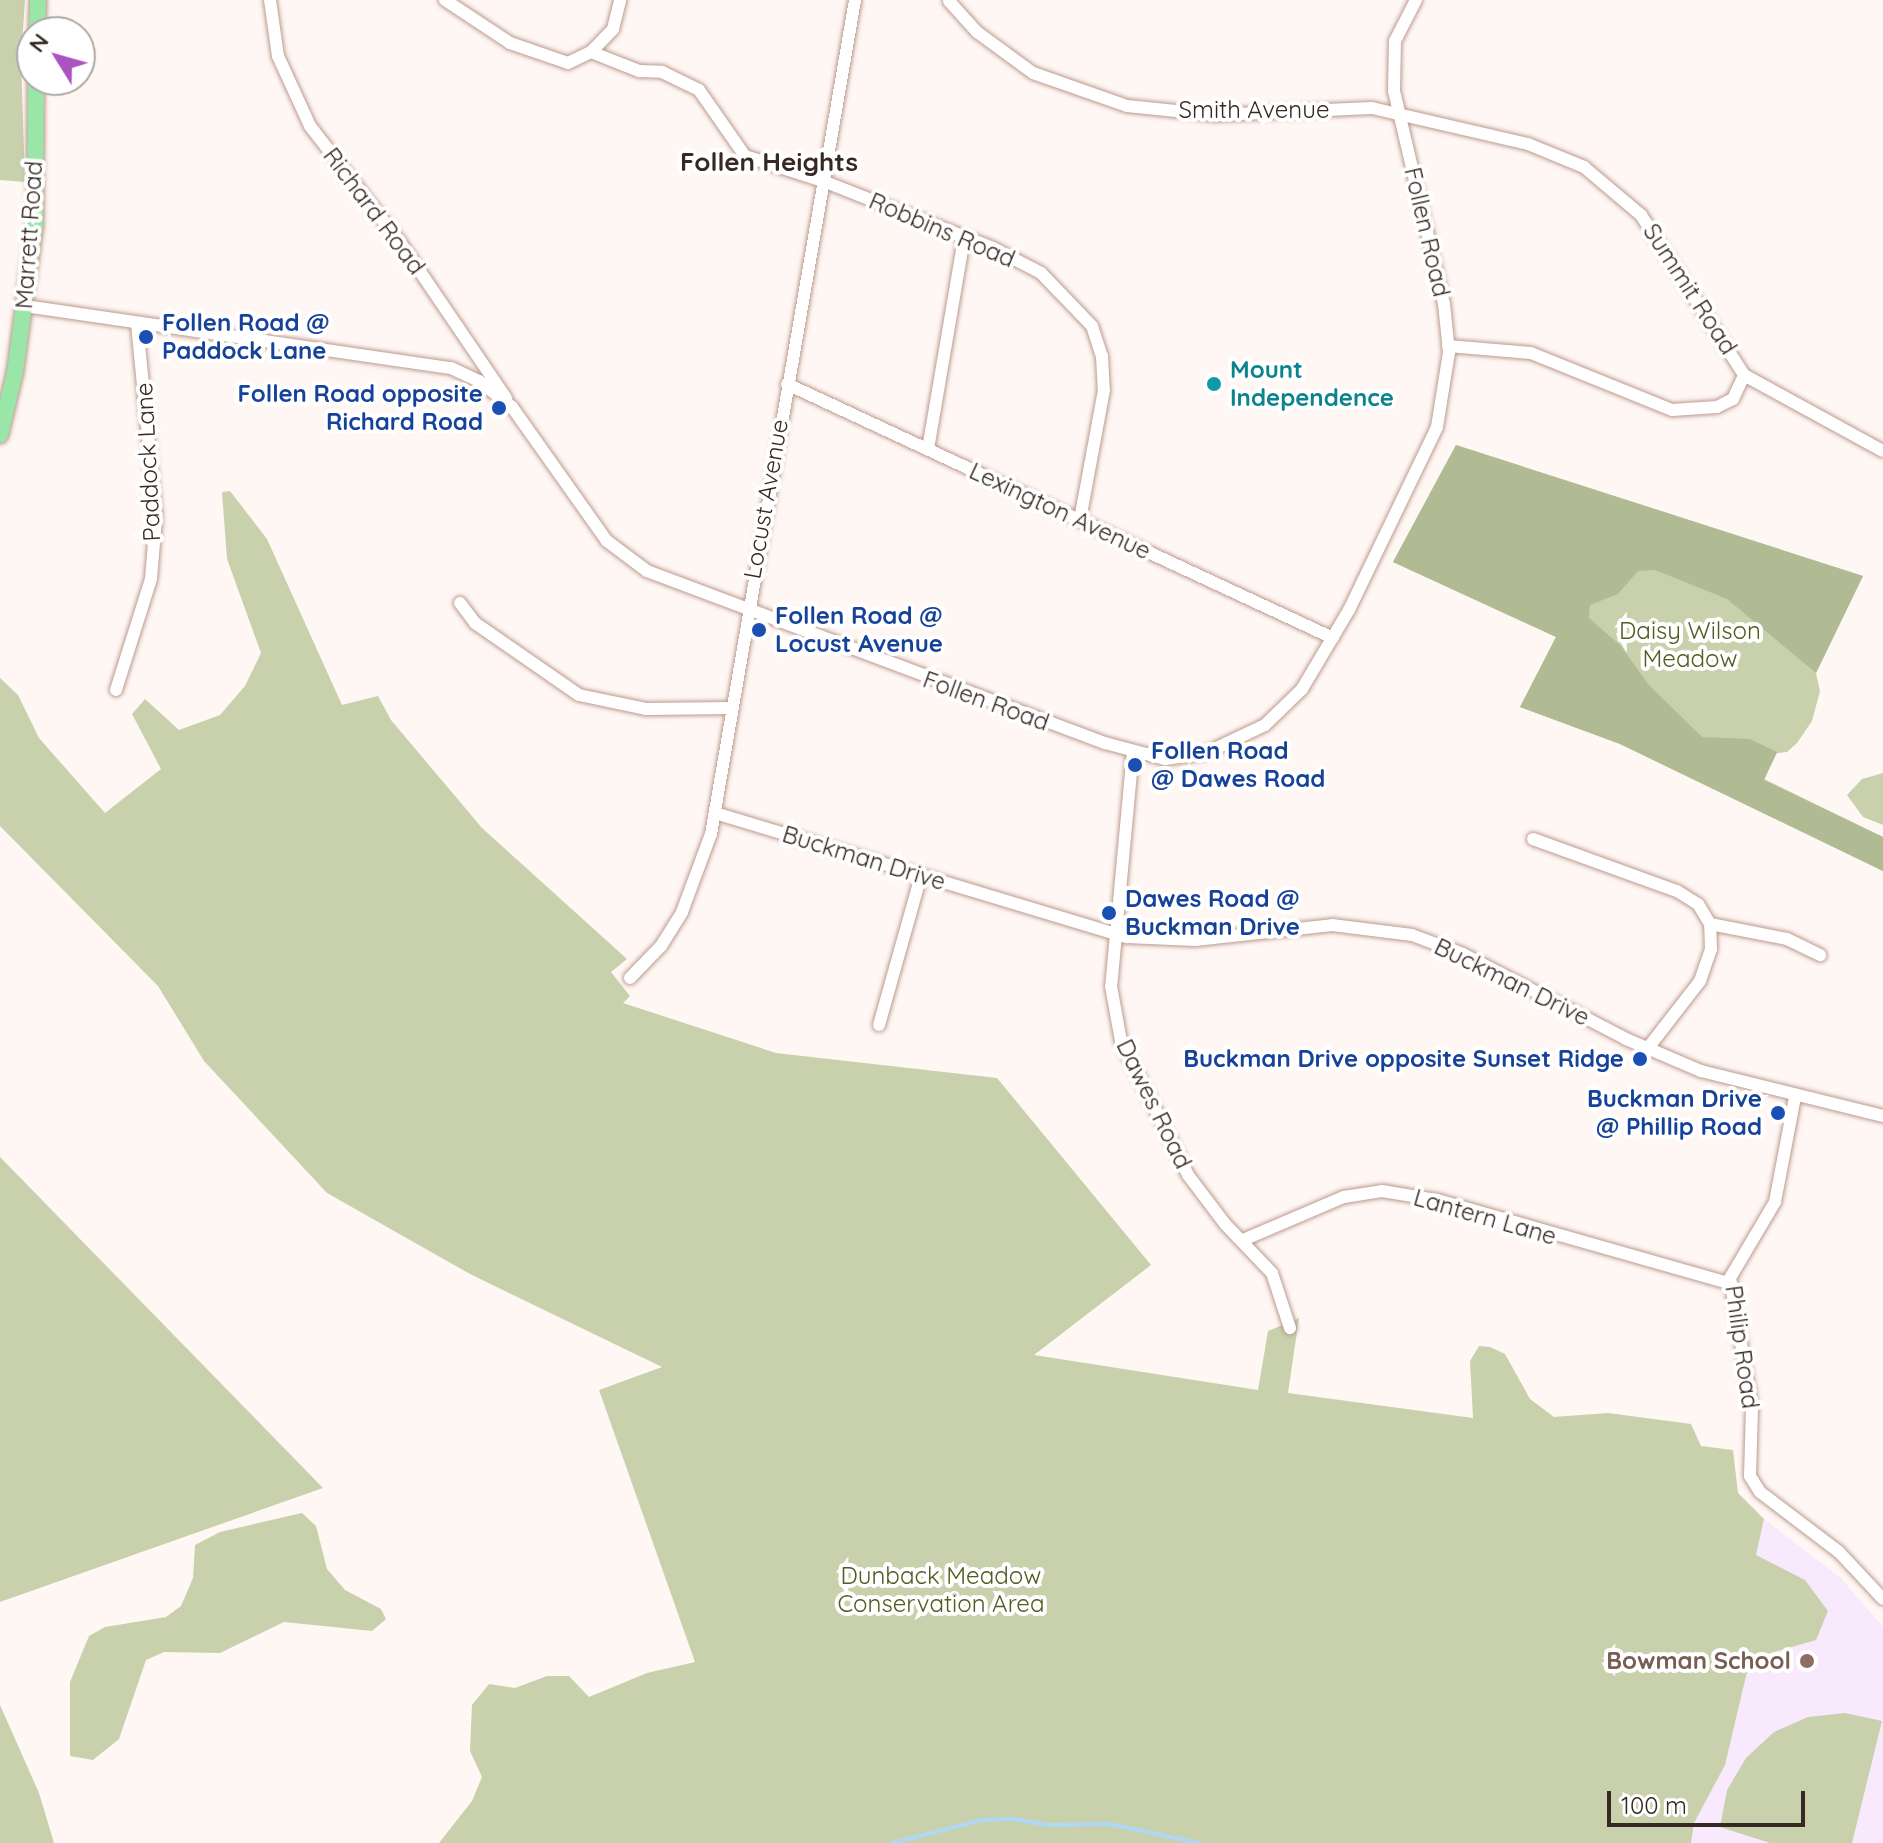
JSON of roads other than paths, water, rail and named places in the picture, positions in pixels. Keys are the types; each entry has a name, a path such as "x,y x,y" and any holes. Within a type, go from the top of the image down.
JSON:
{"main road":[{"name":"Marrett Road","path":"0,435 25,306 35,225 36,96"}],"street":[{"name":"Richard Road","path":"270,0 278,56 310,126 400,242 512,407"},
{"path":"445,0 510,43 568,63 591,52 613,29 620,0"},
{"name":"Locust Avenue","path":"630,978 661,946 682,912 703,865 715,813 746,610 855,0"},
{"path":"946,0 955,0"},
{"name":"Smith Avenue","path":"946,0 977,32 1033,73 1127,106 1216,115 1372,108 1400,114"},
{"name":"Follen Road","path":"25,306 451,368 479,381 512,407 607,541 647,571 1019,714 1165,759 1206,753 1265,725 1302,689 1333,638 1437,427 1446,393 1448,346 1444,304 1394,91 1395,41 1416,0"},
{"name":"Robbins Road","path":"591,52 639,71 662,72 699,90 745,156 823,181 1041,273 1092,326 1104,390 1080,520"},
{"name":"Summit Road","path":"1400,114 1528,144 1584,167 1641,215 1670,255 1744,375 1883,451"},
{"path":"928,449 964,239"},
{"name":"Paddock Lane","path":"116,690 151,579 156,518 137,324"},
{"path":"1448,346 1531,353 1672,410 1717,407 1733,399 1744,375"},
{"name":"Lexington Avenue","path":"787,384 1333,638"},
{"path":"460,603 475,623 579,695 646,709 731,708"},
{"name":"Dawes Road","path":"1133,751 1111,986 1121,1041 1188,1175 1272,1273 1290,1328"},
{"name":"Buckman Drive","path":"715,813 1116,934 1195,940 1332,925 1412,935 1463,954 1648,1048 1701,1071 1795,1097 1883,1116"},
{"path":"1533,839 1677,891 1698,904 1710,924 1711,949 1700,981 1648,1048"},
{"path":"879,1025 921,876"},
{"path":"1710,924 1787,939 1820,955"},
{"name":"Philip Road","path":"1795,1097 1775,1202 1741,1254 1731,1284 1752,1408 1750,1476 1760,1492 1839,1552 1883,1599"},
{"name":"Lantern Lane","path":"1243,1240 1344,1197 1382,1191 1437,1200 1731,1284"}],"waterway":[{"path":"892,1843 982,1820 1014,1819 1049,1825 1110,1824 1199,1843"}],"place":[{"name":"Follen Road @ Paddock Lane","path":"146,337"},
{"name":"Mount Independence","path":"1214,384"},
{"name":"Follen Road opposite Richard Road","path":"499,408"},
{"name":"Follen Road @ Locust Avenue","path":"759,630"},
{"name":"Follen Road @ Dawes Road","path":"1135,765"},
{"name":"Dawes Road @ Buckman Drive","path":"1109,913"},
{"name":"Buckman Drive opposite Sunset Ridge","path":"1640,1059"},
{"name":"Buckman Drive @ Phillip Road","path":"1778,1113"},
{"name":"Bowman School","path":"1807,1661"}],"district":[{"name":"Follen Heights","path":"769,162"}],"park label":[{"name":"Daisy Wilson Meadow","path":"1690,645"},
{"name":"Dunback Meadow Conservation Area","path":"941,1590"}]}
